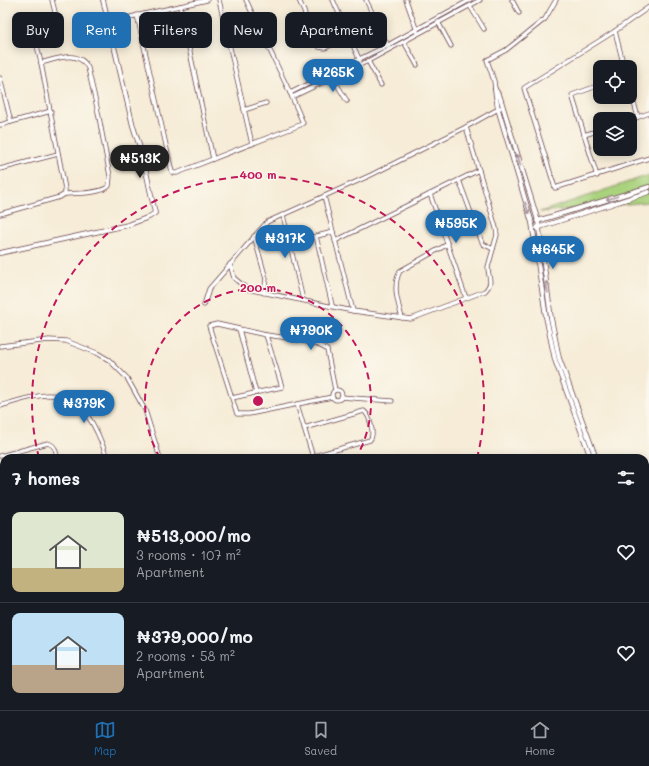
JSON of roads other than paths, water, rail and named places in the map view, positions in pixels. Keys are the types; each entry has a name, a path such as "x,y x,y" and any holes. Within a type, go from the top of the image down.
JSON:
{"street":[{"path":"52,0 55,12"},
{"path":"102,0 105,12"},
{"path":"131,16 207,0"},
{"path":"219,0 252,144"},
{"path":"137,15 172,172 177,173 302,124 302,120 290,93 246,0"},
{"path":"299,0 304,12"},
{"path":"333,0 338,12"},
{"path":"366,0 389,47"},
{"path":"406,0 417,32"},
{"path":"292,98 333,78 437,21 470,0"},
{"path":"437,21 480,0"},
{"path":"512,0 519,13"},
{"path":"556,0 545,19 506,50 487,60 494,81 498,109 532,223 546,317 555,360 590,454"},
{"path":"180,6 213,159"},
{"path":"470,6 484,29"},
{"path":"649,7 615,31 524,88 554,188 597,176 649,158"},
{"path":"437,21 451,46"},
{"path":"615,31 622,60"},
{"path":"290,93 361,62 368,61 389,47 404,42 417,32"},
{"path":"404,42 417,65"},
{"path":"38,48 66,189 65,194"},
{"path":"0,253 128,225 146,219 155,213 143,157 114,48"},
{"path":"354,48 361,62"},
{"path":"0,214 60,197 65,194 99,191 106,189 109,186 110,176 100,119 86,64 81,59 67,56 41,63"},
{"path":"368,61 381,85"},
{"path":"0,78 11,122"},
{"path":"333,78 347,101"},
{"path":"593,88 572,95 597,176"},
{"path":"495,89 500,97 538,221 551,318 559,358 595,454"},
{"path":"244,110 266,103"},
{"path":"634,104 638,117 649,113"},
{"path":"204,305 208,289 267,222 371,175 503,107"},
{"path":"0,125 50,111"},
{"path":"230,264 234,278 246,289 353,310 411,319 486,291 490,286 491,280 488,273 488,267 497,235 466,126"},
{"path":"584,135 593,132"},
{"path":"0,169 58,154"},
{"path":"335,241 479,170"},
{"path":"459,180 481,240 483,244 493,248"},
{"path":"532,223 649,187"},
{"path":"533,229 649,192"},
{"path":"430,194 466,298"},
{"path":"324,196 353,310"},
{"path":"283,215 303,300"},
{"path":"289,243 333,232"},
{"path":"254,236 266,279 264,292"},
{"path":"316,236 332,306"},
{"path":"402,318 395,285 400,271 448,244"},
{"path":"332,397 332,392 335,390 324,347 316,344 217,324 209,326 237,414 249,414 332,397 337,400 341,397 392,401"},
{"path":"239,329 256,393"},
{"path":"232,398 282,387 266,334"},
{"path":"0,346 49,340 66,341 97,353 109,360 126,378 145,410 159,454"},
{"path":"335,390 340,391 342,394 341,397"},
{"path":"0,406 48,395 66,398 83,410 93,423 105,454"},
{"path":"297,404 312,454"},
{"path":"304,428 364,411 366,414 373,433 370,440 321,454"},
{"path":"7,454 48,443 53,445 56,454"}]}
